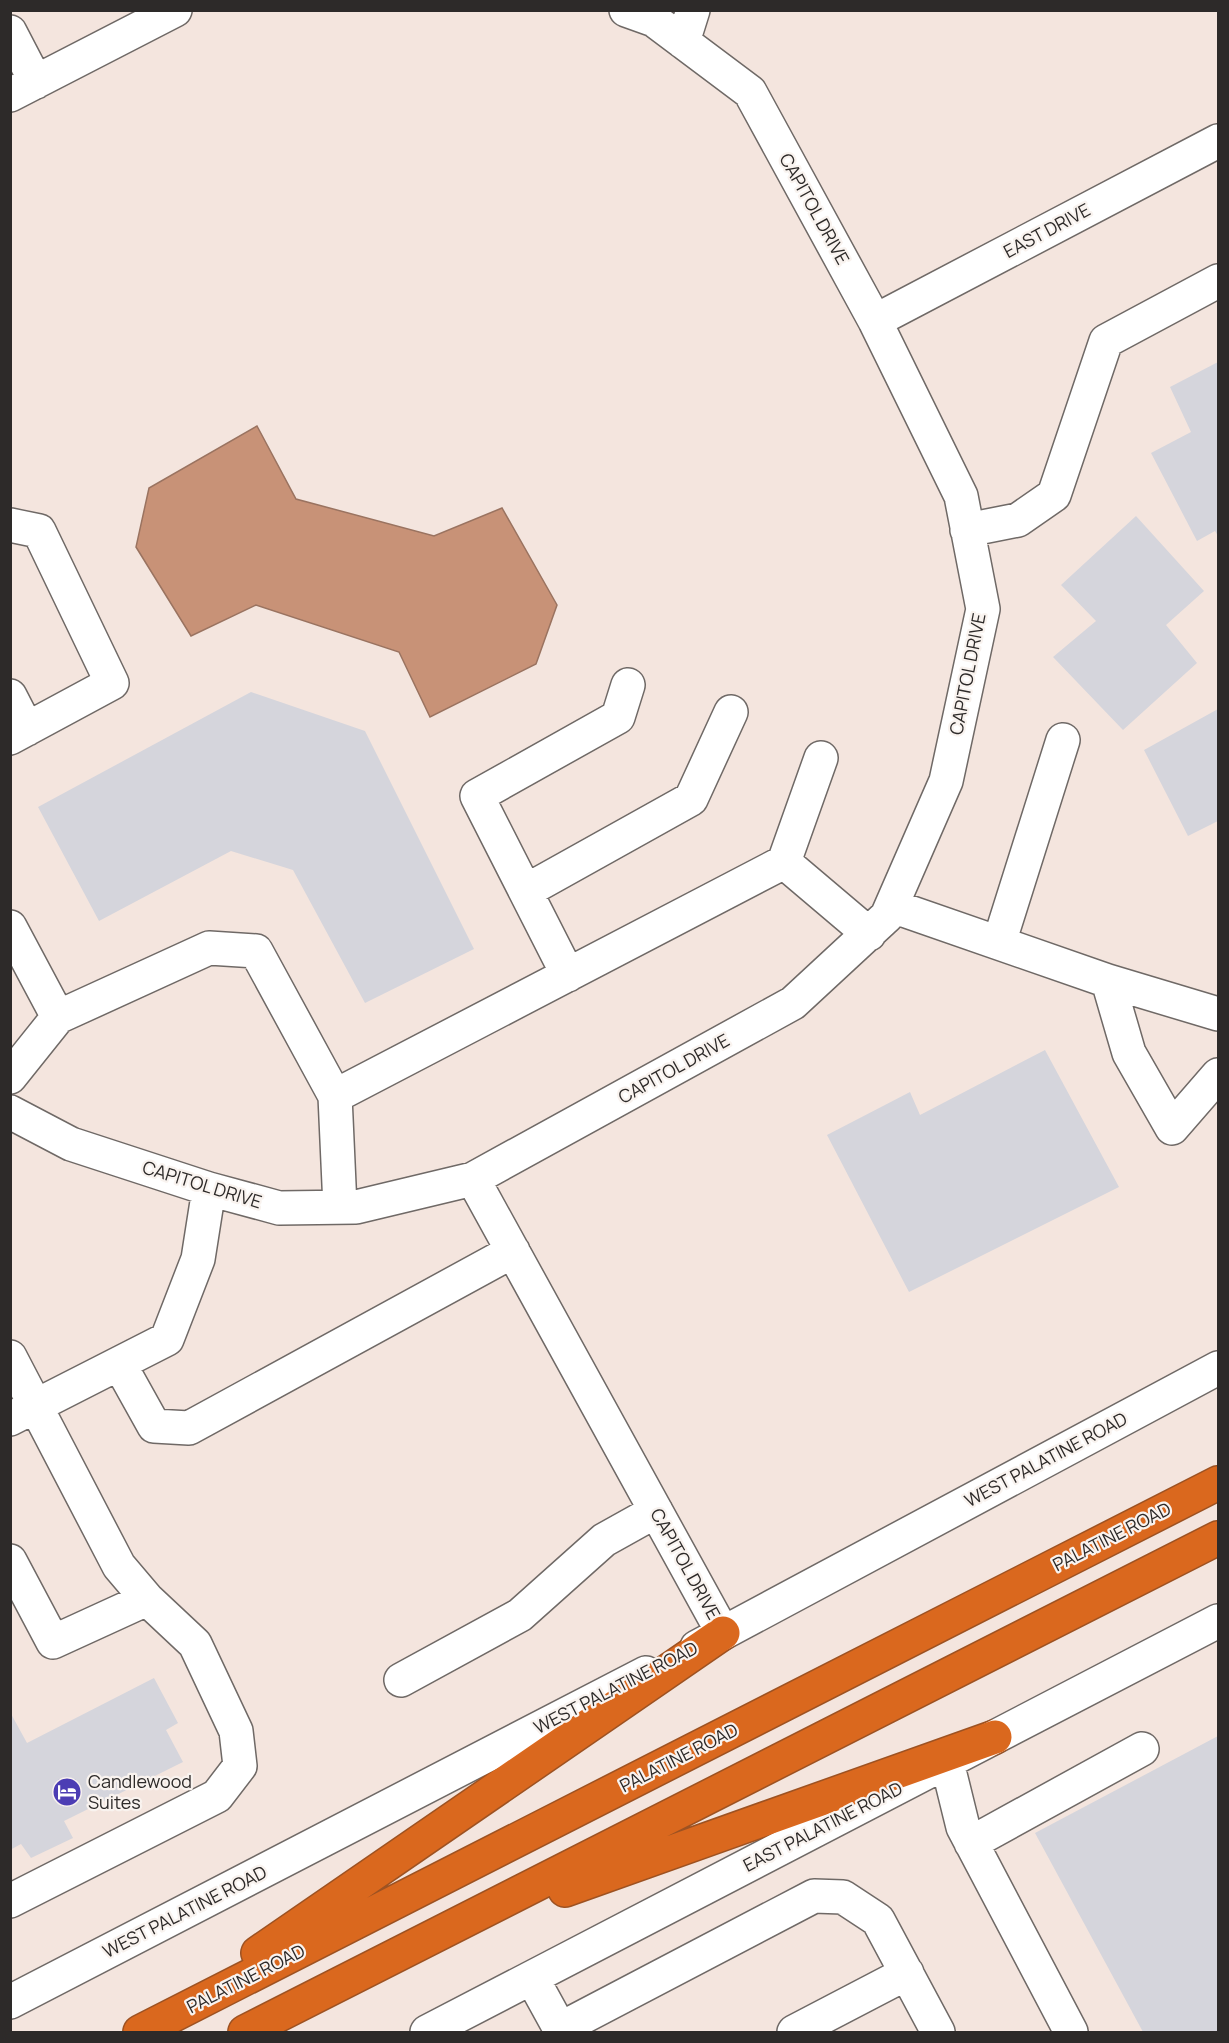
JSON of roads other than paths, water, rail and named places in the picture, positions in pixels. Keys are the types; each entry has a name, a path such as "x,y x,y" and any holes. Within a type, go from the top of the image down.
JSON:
{"highway":[{"name":"PALATINE ROAD","path":"144,2031 1218,1483"},
{"path":"245,2032 1218,1538"},
{"path":"144,2031 723,1633"},
{"path":"439,1935 995,1737"}],"street":[{"path":"10,32 23,88 175,10"},
{"name":"CAPITOL DRIVE","path":"10,1112 71,1144 209,1189 279,1208 356,1207 473,1179 794,1003 888,916 946,781 983,609 961,496 875,321 750,92 654,20 626,10"},
{"path":"683,42 693,10"},
{"name":"EAST DRIVE","path":"875,321 1218,141"},
{"path":"967,530 1018,520 1054,495 1106,341 1218,281"},
{"path":"10,525 39,531 112,683 19,734 10,696"},
{"path":"568,975 477,796 618,717 628,685"},
{"path":"526,891 691,799 731,712"},
{"path":"999,943 1063,740"},
{"path":"335,1096 784,862 821,758"},
{"path":"784,862 869,934"},
{"path":"892,906 1108,981 1218,1014"},
{"path":"10,927 58,1017"},
{"path":"10,1077 58,1017 209,948 256,951 335,1096 340,1207"},
{"path":"1108,981 1129,1053 1172,1128 1218,1075"},
{"name":"CAPITOL DRIVE","path":"473,1179 723,1633"},
{"path":"23,1412 120,1365 167,1339 198,1259 209,1189"},
{"path":"120,1365 154,1426 189,1428 513,1251"},
{"path":"10,1357 23,1412 119,1566 147,1599 195,1644 236,1731 240,1766 218,1796 10,1901"},
{"name":"WEST PALATINE ROAD","path":"10,2002 723,1633 1218,1368"},
{"path":"401,1680 520,1615 604,1540 656,1511"},
{"path":"10,1561 53,1642 147,1599"},
{"name":"EAST PALATINE ROAD","path":"445,2028 532,1978 1218,1622"},
{"path":"971,1843 1142,1749"},
{"path":"947,1762 963,1827 1071,2032"},
{"path":"532,1978 561,2031 814,1896 843,1897 878,1920 938,2032"},
{"path":"794,2032 907,1973"}],"place":[{"name":"Candlewood Suites","path":"67,1792"}]}
